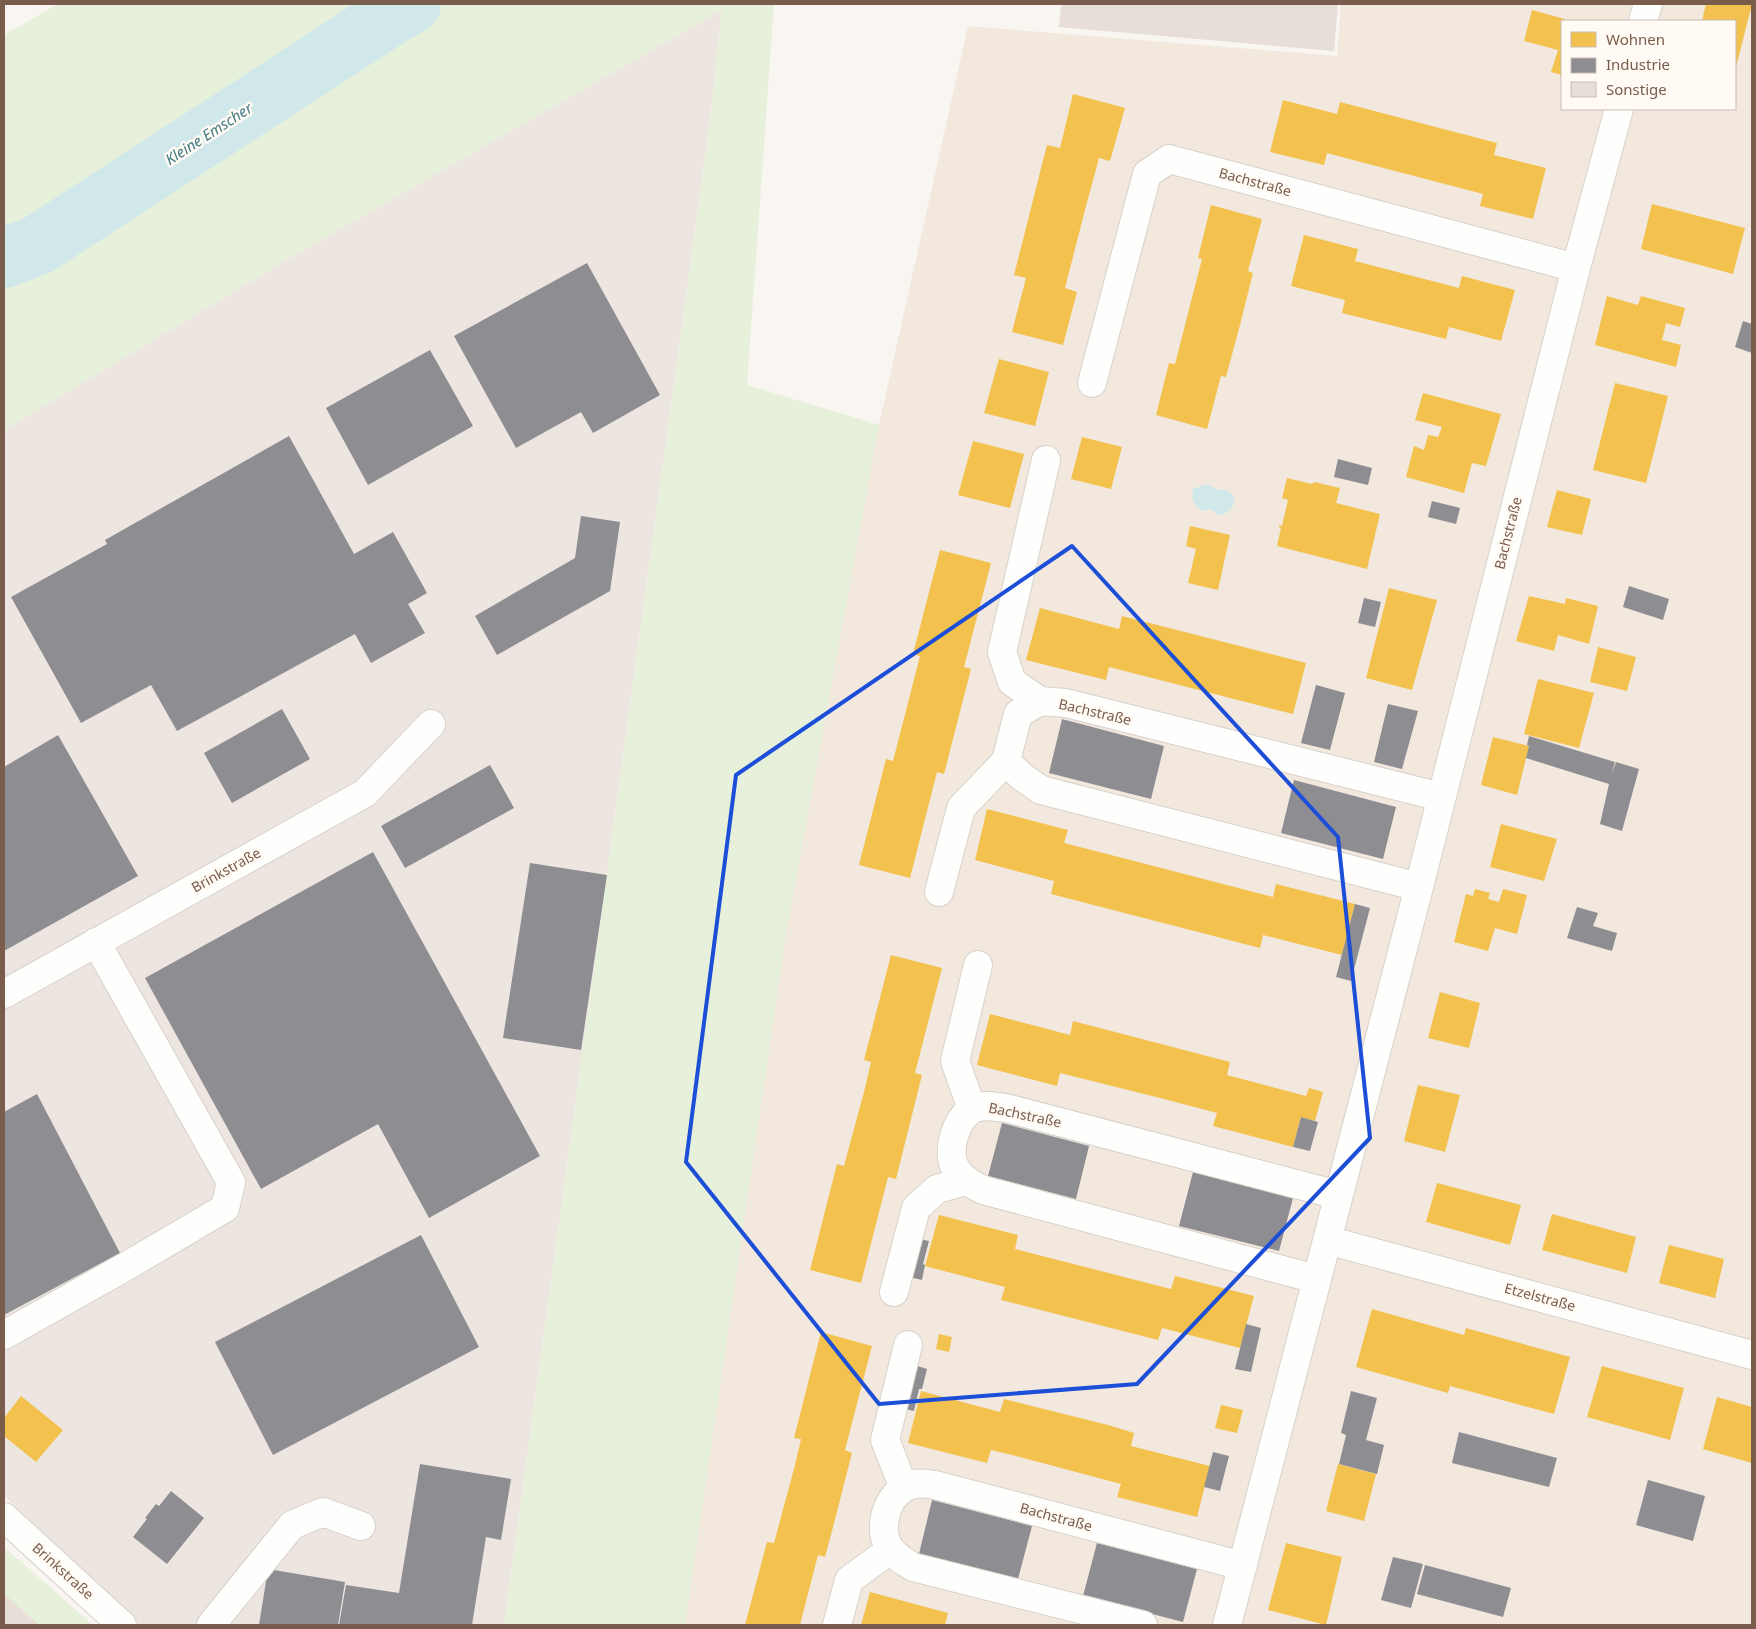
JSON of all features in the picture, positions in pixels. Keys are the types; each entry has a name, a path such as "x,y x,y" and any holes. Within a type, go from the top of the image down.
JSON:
{"street":[{"path":"1643,20 1648,4"},
{"name":"Bachstraße","path":"1227,1625 1419,887 1576,268 1619,110"},
{"name":"Bachstraße","path":"1092,383 1147,174 1169,159 1576,268"},
{"path":"1040,701 1012,682 1002,652 1046,460"},
{"name":"Bachstraße","path":"1006,761 1018,714 1040,701 1066,703 1441,797"},
{"name":"Brinkstraße","path":"4,994 365,793 431,724"},
{"path":"939,892 961,808 1006,761 1021,776 1042,790 1419,887"},
{"path":"4,1336 225,1208 231,1182 96,942"},
{"path":"972,1109 955,1061 978,965"},
{"name":"Bachstraße","path":"965,1181 954,1167 951,1151 957,1125 972,1109 985,1106 1006,1108 1338,1195"},
{"path":"894,1292 916,1208 937,1189 965,1181 983,1190 1316,1279"},
{"name":"Etzelstraße","path":"1327,1240 1752,1355"},
{"path":"908,1345 885,1440 904,1488 892,1500 883,1528 890,1550 913,1567 1142,1625"},
{"name":"Bachstraße","path":"904,1488 919,1482 935,1485 1243,1566"},
{"path":"211,1625 292,1525 323,1512 361,1526"},
{"name":"Brinkstraße","path":"4,1517 122,1625"},
{"path":"837,1625 850,1580 890,1550"}],"highlighted area":[{"path":"1072,546 1338,837 1370,1138 1137,1384 879,1404 686,1162 736,775"}],"shaded area":[{"path":"1341,4 1752,4 1752,1625 685,1625 786,934 879,425 968,26 1337,56"},
{"path":"722,10 710,121 504,1625 140,1625 4,1496 4,430 295,255"}],"green space":[{"path":"58,4 774,4 747,385 879,425 786,934 685,1625 504,1625 710,121 722,10 295,255 4,430 4,35"},
{"path":"4,1547 93,1625 4,1625"}],"water":[{"path":"1206,484 1216,489 1228,491 1232,495 1234,503 1227,513 1218,515 1211,509 1203,511 1197,507 1192,496 1193,489"}],"building: Wohnen":[{"path":"1706,4 1752,4 1736,67 1736,20 1702,20"},
{"path":"1532,10 1565,19 1561,20 1561,75 1551,72 1558,50 1524,41"},
{"path":"1073,94 1125,108 1110,161 1099,158 1085,210 1065,288 1077,292 1063,345 1012,332 1026,278 1014,275 1047,145 1060,148"},
{"path":"1283,100 1337,114 1340,102 1497,143 1494,155 1546,168 1533,219 1480,206 1483,194 1327,153 1324,165 1270,152"},
{"path":"1652,204 1745,228 1733,274 1641,249"},
{"path":"1211,205 1262,219 1248,271 1253,273 1240,325 1226,377 1221,376 1207,429 1156,415 1169,363 1175,364 1202,259 1198,258"},
{"path":"1304,235 1358,249 1355,261 1459,288 1462,276 1515,290 1501,341 1449,327 1446,339 1342,313 1345,300 1291,286"},
{"path":"1607,296 1638,305 1641,296 1685,308 1680,327 1666,323 1662,340 1681,345 1676,367 1595,345"},
{"path":"999,359 1049,372 1035,426 984,413"},
{"path":"1615,383 1668,396 1646,483 1593,470"},
{"path":"1423,393 1501,414 1486,466 1472,463 1464,493 1406,477 1414,446 1424,450 1428,435 1438,437 1442,427 1415,420"},
{"path":"1082,437 1122,447 1111,489 1071,479"},
{"path":"973,441 1024,454 1010,508 958,495"},
{"path":"1287,478 1340,488 1336,503 1380,514 1367,569 1277,546 1281,528 1279,525 1282,526 1288,500 1282,498"},
{"path":"1557,490 1591,499 1582,535 1547,527"},
{"path":"1190,526 1230,535 1218,590 1188,583 1196,549 1186,546"},
{"path":"940,550 991,563 964,667 971,669 944,774 937,772 910,878 859,865 886,759 893,761 920,656 913,654"},
{"path":"1389,588 1437,600 1412,690 1366,678"},
{"path":"1529,596 1565,604 1566,598 1598,606 1589,644 1558,635 1554,651 1516,641"},
{"path":"1040,608 1119,629 1122,616 1306,663 1293,714 1109,667 1106,680 1026,660"},
{"path":"1598,647 1636,657 1627,691 1590,682"},
{"path":"1538,679 1594,693 1579,748 1524,734"},
{"path":"1493,737 1529,746 1517,795 1481,785"},
{"path":"987,809 1068,830 1064,843 1273,897 1276,884 1355,904 1342,955 1263,935 1260,948 1051,894 1054,881 975,860"},
{"path":"1501,824 1557,839 1544,881 1490,867"},
{"path":"1475,889 1490,893 1488,899 1499,902 1503,889 1527,895 1517,934 1495,928 1488,951 1454,942 1466,894 1473,896"},
{"path":"891,955 942,968 915,1073 922,1075 896,1179 888,1177 861,1283 810,1270 837,1164 844,1166 865,1088 871,1062 864,1060"},
{"path":"1440,992 1480,1003 1469,1048 1428,1038"},
{"path":"990,1014 1070,1035 1073,1021 1230,1062 1227,1075 1306,1096 1309,1088 1323,1092 1315,1121 1301,1117 1293,1147 1213,1126 1217,1113 1164,1099 1060,1073 1057,1086 977,1065"},
{"path":"1418,1085 1460,1095 1445,1152 1404,1141"},
{"path":"1437,1183 1521,1205 1510,1245 1426,1222"},
{"path":"1552,1214 1636,1237 1627,1273 1542,1250"},
{"path":"939,1215 1018,1235 1015,1249 1171,1289 1175,1276 1254,1296 1240,1348 1162,1328 1158,1340 1001,1300 1005,1287 925,1266"},
{"path":"1669,1245 1724,1259 1715,1298 1659,1283"},
{"path":"1372,1309 1464,1335 1466,1328 1570,1357 1554,1414 1450,1386 1448,1393 1356,1367"},
{"path":"821,1332 872,1346 845,1450 852,1453 832,1531 825,1557 818,1555 800,1625 745,1625 767,1542 774,1543 795,1465 801,1439 794,1438"},
{"path":"939,1334 952,1337 949,1352 936,1349"},
{"path":"1602,1366 1684,1388 1670,1440 1587,1417"},
{"path":"921,1391 1000,1412 1004,1399 1108,1425 1134,1433 1131,1446 1210,1466 1197,1517 1117,1497 1121,1484 1016,1456 991,1450 987,1463 908,1443"},
{"path":"21,1396 63,1430 36,1462 4,1436 4,1418"},
{"path":"1717,1397 1752,1407 1752,1463 1703,1449"},
{"path":"1221,1405 1243,1410 1237,1433 1215,1428"},
{"path":"1338,1464 1376,1474 1364,1521 1326,1511"},
{"path":"1286,1543 1342,1557 1326,1625 1268,1610"},
{"path":"870,1592 948,1613 945,1625 861,1625"}],"building: Industrie":[{"path":"587,263 660,395 593,433 581,412 516,448 454,336"},
{"path":"1743,321 1752,324 1752,353 1735,347"},
{"path":"430,350 473,426 368,485 326,408"},
{"path":"289,436 354,554 393,532 427,593 408,604 425,633 371,663 355,634 177,731 151,685 81,723 11,597 107,544 105,540"},
{"path":"1338,459 1372,468 1368,485 1334,477"},
{"path":"1432,501 1460,508 1456,524 1428,517"},
{"path":"581,516 620,522 610,591 497,655 475,616 575,558"},
{"path":"1629,586 1669,599 1663,620 1623,607"},
{"path":"1364,598 1381,602 1375,627 1358,623"},
{"path":"1316,685 1345,693 1330,750 1301,743"},
{"path":"1388,704 1418,711 1402,769 1374,762"},
{"path":"282,709 310,759 232,803 204,753"},
{"path":"1062,719 1164,746 1151,799 1049,773"},
{"path":"58,735 138,876 4,951 4,767"},
{"path":"1529,736 1615,762 1611,776 1616,762 1639,769 1622,831 1600,824 1609,784 1526,758"},
{"path":"490,765 514,808 405,868 381,826"},
{"path":"1294,780 1396,807 1383,859 1281,833"},
{"path":"373,852 540,1156 429,1218 378,1124 261,1189 145,978"},
{"path":"530,863 607,875 581,1050 503,1038"},
{"path":"1355,904 1370,908 1351,981 1336,977"},
{"path":"1577,907 1598,913 1593,926 1617,933 1612,951 1567,938"},
{"path":"37,1094 120,1253 4,1315 4,1112"},
{"path":"1301,1117 1318,1122 1310,1151 1293,1147"},
{"path":"1002,1123 1089,1146 1076,1199 988,1176"},
{"path":"1193,1172 1293,1198 1279,1251 1179,1226"},
{"path":"421,1235 479,1347 273,1455 215,1342"},
{"path":"914,1238 929,1241 923,1264 925,1265 922,1280 905,1276"},
{"path":"1246,1324 1261,1328 1251,1372 1235,1369"},
{"path":"911,1364 927,1369 922,1389 919,1389 914,1411 900,1408"},
{"path":"1351,1391 1377,1398 1366,1440 1384,1445 1377,1474 1339,1464 1346,1435 1341,1433"},
{"path":"1459,1432 1557,1458 1549,1487 1452,1463"},
{"path":"1213,1452 1229,1456 1220,1491 1204,1487"},
{"path":"420,1464 511,1479 501,1540 486,1537 472,1625 339,1625 346,1585 399,1593"},
{"path":"1648,1480 1705,1496 1693,1541 1636,1525"},
{"path":"171,1491 204,1518 167,1564 133,1537 156,1504 159,1506"},
{"path":"932,1500 1032,1526 1018,1579 919,1554"},
{"path":"1097,1543 1197,1569 1183,1622 1083,1596"},
{"path":"1393,1557 1423,1564 1411,1608 1381,1600"},
{"path":"1425,1565 1511,1588 1503,1617 1417,1594"},
{"path":"268,1569 345,1582 338,1625 259,1625"}],"building: Sonstige":[{"path":"1061,4 1338,4 1334,51 1059,27"},
{"path":"4,1594 39,1625 4,1625"}],"waterway":[{"name":"Kleine Emscher","path":"4,258 38,245 411,4"}]}
